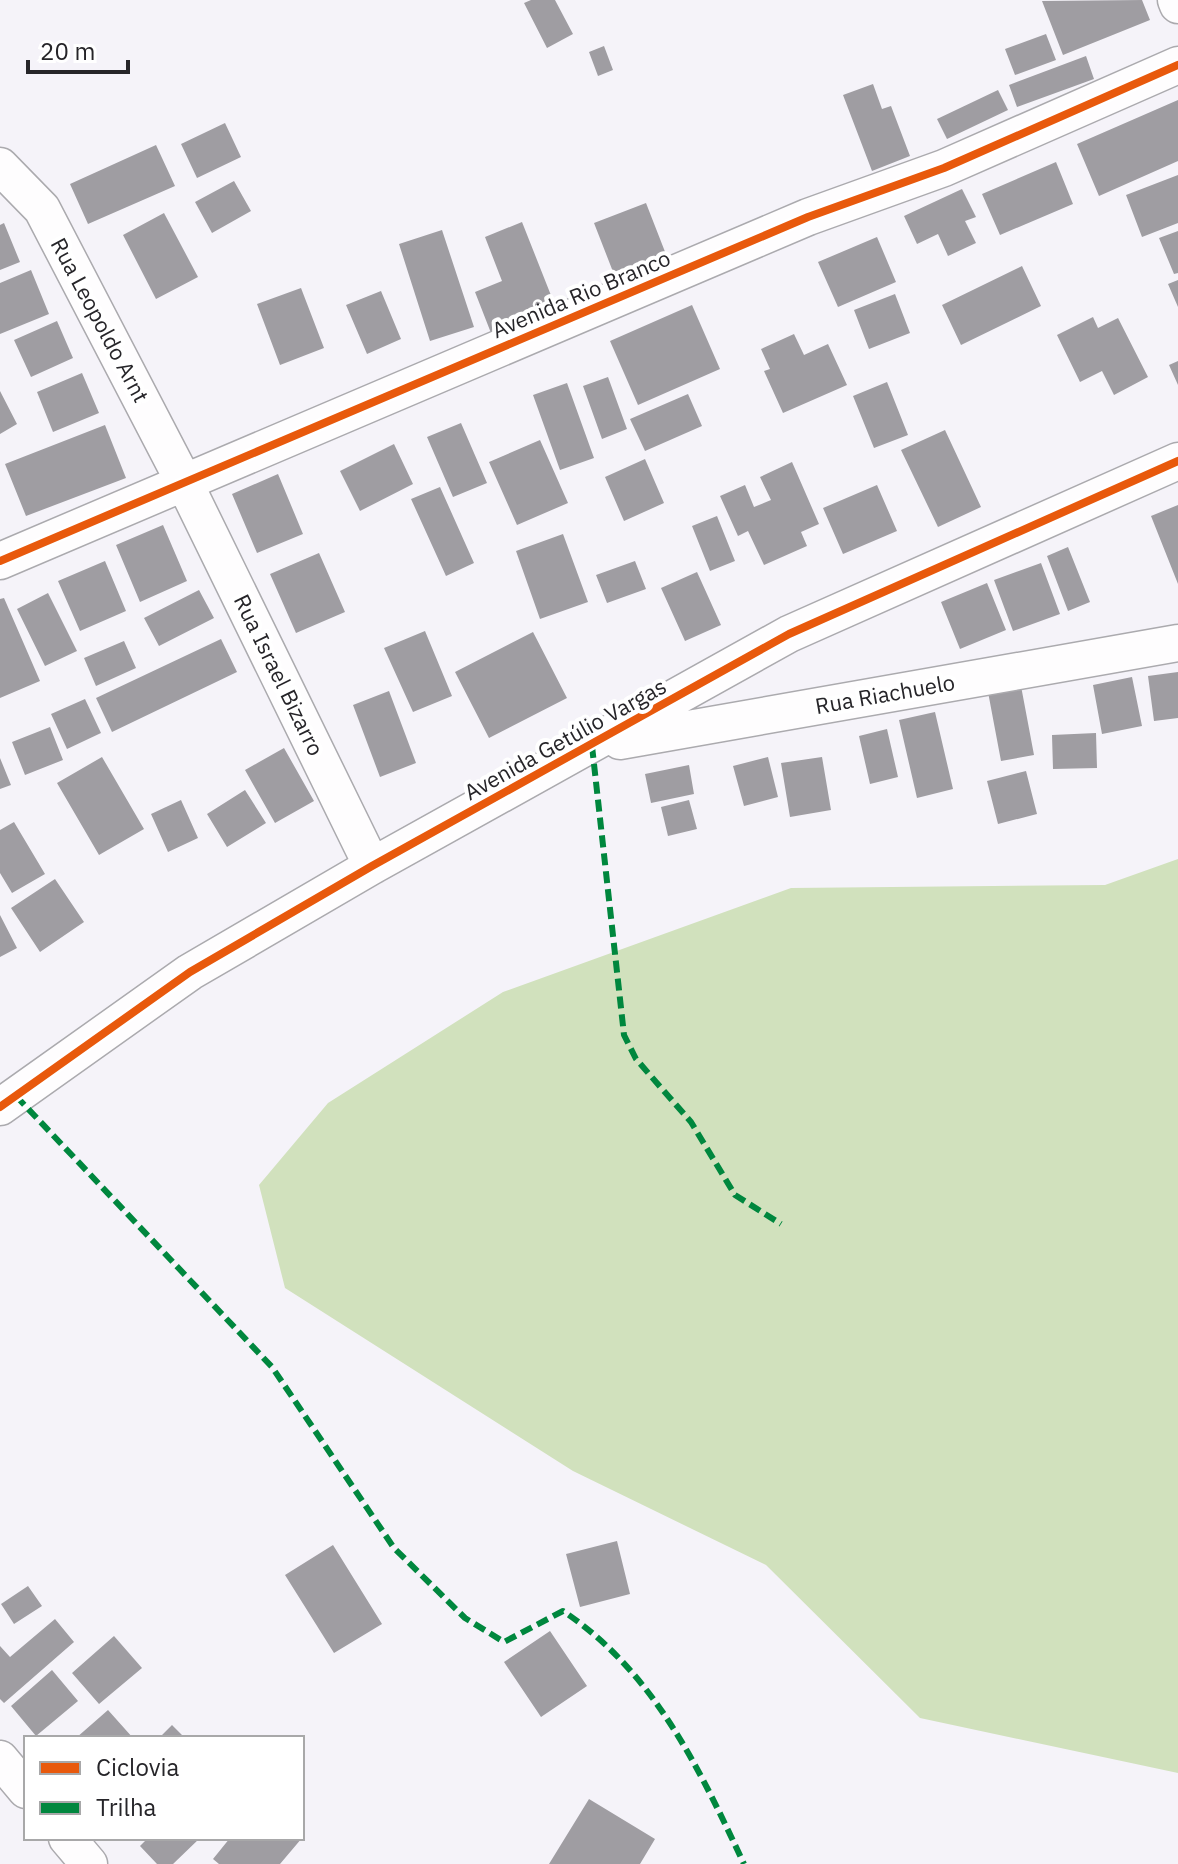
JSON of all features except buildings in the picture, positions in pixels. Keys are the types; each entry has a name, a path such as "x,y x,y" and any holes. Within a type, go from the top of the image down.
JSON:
{"street":[{"name":"Avenida Rio Branco","path":"0,561 808,217 944,168 1178,65"},
{"name":"Rua Leopoldo Arnt","path":"0,166 42,209 185,484"},
{"name":"Avenida Getúlio Vargas","path":"0,1107 190,972 372,866 789,634 1178,461"},
{"name":"Rua Israel Bizarro","path":"185,484 372,866"},
{"name":"Rua Riachuelo","path":"592,746 1178,643"},
{"path":"0,1759 24,1788"},
{"path":"69,1840 89,1864"}],"green space":[{"path":"1178,859 1178,1773 920,1718 766,1565 573,1471 285,1288 259,1185 328,1103 503,992 791,888 1105,885"}],"marked path":[{"path":"592,746 624,1035 636,1059 691,1122 735,1195 781,1224"},
{"path":"16,1096 272,1367 394,1548 465,1618 504,1642 563,1611 595,1635 623,1663 671,1724 710,1793 744,1864"}],"cycle path":[{"path":"0,561 808,217 944,168 1178,65"},
{"path":"0,1107 190,972 372,866 789,634 1178,461"}]}
